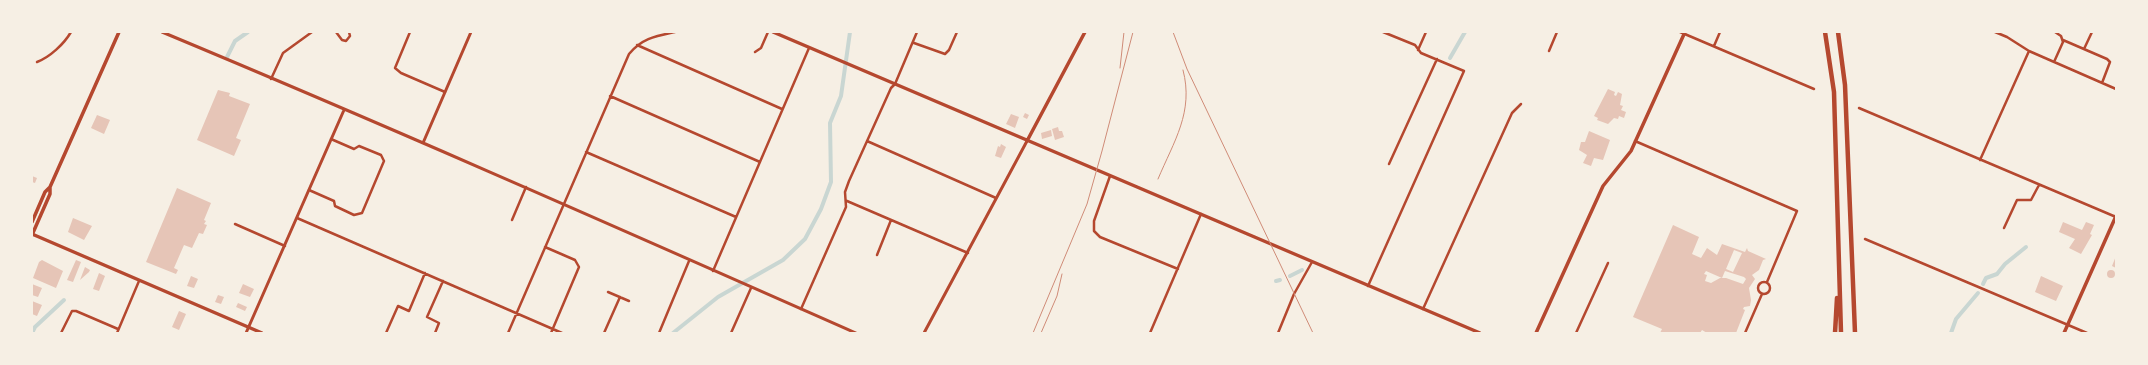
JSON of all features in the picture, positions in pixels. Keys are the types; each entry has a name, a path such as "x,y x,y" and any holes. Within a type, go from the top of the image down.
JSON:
{"highway":[{"path":"1825,32 1834,92 1841,333"},
{"path":"1838,32 1845,85 1855,333"},
{"path":"1835,333 1839,277"},
{"path":"1854,302 1858,333"}],"main road":[{"path":"32,222 45,192 50,187 119,32"},
{"path":"773,32 1097,171 1202,213 1312,262 1480,333"},
{"path":"1027,141 1085,32"},
{"path":"1536,333 1603,186 1625,160 1635,141 1683,33"},
{"path":"50,187 50,194 32,234 262,333"},
{"path":"2064,333 2116,217"}],"street":[{"path":"37,62 43,60 64,42 71,32"},
{"path":"162,32 272,78 422,144 527,187 689,261 856,333"},
{"path":"272,78 283,53 312,32"},
{"path":"336,32 344,41 349,38 349,32"},
{"path":"410,32 395,68 401,73 445,92"},
{"path":"422,144 471,32"},
{"path":"508,333 624,64 637,45 650,38 675,32"},
{"path":"755,52 760,48 768,32"},
{"path":"801,309 846,207 846,192 849,181 891,88 895,84 914,43 917,32"},
{"path":"914,43 945,54 949,50 957,32"},
{"path":"1368,286 1464,71 1421,53 1415,46 1383,32"},
{"path":"1418,50 1426,32"},
{"path":"1549,51 1557,32"},
{"path":"1714,46 1720,32"},
{"path":"1996,32 2007,37 2029,52 2116,89"},
{"path":"2055,32 2061,36 2063,40 2107,58 2110,62 2102,83"},
{"path":"2084,49 2092,32"},
{"path":"1683,33 1814,89"},
{"path":"2054,62 2063,40"},
{"path":"637,45 782,109"},
{"path":"713,271 809,48"},
{"path":"1980,160 2029,52"},
{"path":"1389,164 1437,60"},
{"path":"610,96 760,162"},
{"path":"1424,309 1512,113 1521,104"},
{"path":"1859,108 2116,217"},
{"path":"246,333 344,110"},
{"path":"309,190 334,201 335,206 354,215 362,213 384,161 381,155 359,146 354,149 331,139"},
{"path":"867,141 996,198"},
{"path":"924,333 1027,141"},
{"path":"1635,141 1797,210 1766,282"},
{"path":"586,152 736,217"},
{"path":"1110,176 1094,221 1094,231 1100,237 1178,269"},
{"path":"2004,228 2017,200 2031,200 2039,185"},
{"path":"512,220 527,187"},
{"path":"846,201 968,253"},
{"path":"1150,333 1202,213"},
{"path":"296,218 562,333"},
{"path":"877,254 891,220"},
{"path":"235,224 285,246"},
{"path":"1865,239 2087,333"},
{"path":"545,247 575,260 579,267 551,333"},
{"path":"659,333 689,261"},
{"path":"1278,333 1294,294 1312,262"},
{"path":"1576,333 1608,263"},
{"path":"386,333 398,306 409,311 425,273"},
{"path":"117,333 139,281"},
{"path":"435,333 440,323 427,318 443,281"},
{"path":"1762,294 1758,289 1758,285 1766,282"},
{"path":"1745,333 1762,294 1769,291 1770,287 1766,282"},
{"path":"732,333 751,288"},
{"path":"608,292 630,301"},
{"path":"604,333 620,297"},
{"path":"61,333 72,311 76,311 118,329"}],"building":[{"path":"1608,89 1615,92 1614,95 1616,96 1618,92 1622,94 1620,105 1623,106 1621,110 1626,112 1624,118 1619,116 1618,119 1614,118 1608,124 1597,120 1598,118 1594,116"},
{"path":"218,90 230,93 229,96 250,104 236,138 241,140 234,156 197,140"},
{"path":"1025,113 1029,115 1027,119 1023,117"},
{"path":"1011,114 1019,117 1015,128 1006,124"},
{"path":"97,115 110,120 104,134 91,128"},
{"path":"1058,127 1059,131 1062,131 1064,137 1055,140 1052,129"},
{"path":"1051,130 1052,136 1042,139 1041,133"},
{"path":"1589,131 1610,140 1603,160 1594,158 1591,166 1583,163 1587,155 1579,150 1581,142 1585,142"},
{"path":"1001,144 1006,147 1001,158 995,156 998,146 1000,147"},
{"path":"32,176 37,178 35,183 32,182"},
{"path":"177,188 211,203 204,220 206,221 204,224 207,225 203,234 199,233 192,248 184,245 174,268 178,270 176,274 146,262"},
{"path":"73,218 92,226 84,240 68,232"},
{"path":"2063,222 2082,230 2086,222 2094,225 2090,234 2092,235 2081,254 2069,248 2075,239 2059,232"},
{"path":"1673,225 1699,237 1692,254 1701,258 1707,248 1717,255 1722,244 1745,252 1747,248 1748,251 1766,259 1763,260 1759,270 1752,275 1755,279 1749,288 1751,300 1750,306 1744,307 1743,309 1745,310 1736,333 1707,333 1702,330 1700,333 1660,333 1662,329 1633,317","holes":["1734,250 1742,253 1733,272 1726,269","1706,271 1722,278 1711,283 1705,281 1707,275 1704,274","1725,271 1744,277 1746,279 1743,284 1722,278"]},
{"path":"2116,256 2116,268 2112,266"},
{"path":"42,260 63,271 56,288 33,278 39,262"},
{"path":"76,260 81,262 73,282 67,280"},
{"path":"85,267 90,270 80,280"},
{"path":"2111,270 2114,271 2114,277 2111,278 2108,277 2107,274 2108,271"},
{"path":"99,273 105,276 99,291 93,289"},
{"path":"191,276 198,279 194,288 187,286"},
{"path":"2041,276 2063,286 2056,301 2035,292"},
{"path":"32,284 42,288 38,297 32,295"},
{"path":"243,284 254,289 250,297 239,293"},
{"path":"218,295 224,297 221,304 215,302"},
{"path":"32,301 42,305 37,316 32,314"},
{"path":"238,303 247,307 245,311 236,307"},
{"path":"179,311 186,314 179,330 172,327"}],"waterway":[{"path":"227,57 235,41 248,32"},
{"path":"673,333 718,297 783,260 805,239 821,209 831,182 830,123 841,96 850,32"},
{"path":"1450,58 1465,32"},
{"path":"1983,284 1986,278 1997,274 2005,264 2026,247"},
{"path":"1290,276 1302,270"},
{"path":"1276,281 1280,280"},
{"path":"1951,333 1956,319 1978,293"},
{"path":"32,333 35,327 64,300"}],"railway":[{"path":"1120,68 1124,32"},
{"path":"1033,333 1087,204 1133,32"},
{"path":"1173,32 1187,69 1313,333"},
{"path":"1158,179 1176,139 1184,113 1186,85 1183,70"},
{"path":"1041,333 1057,296 1062,274"}]}
